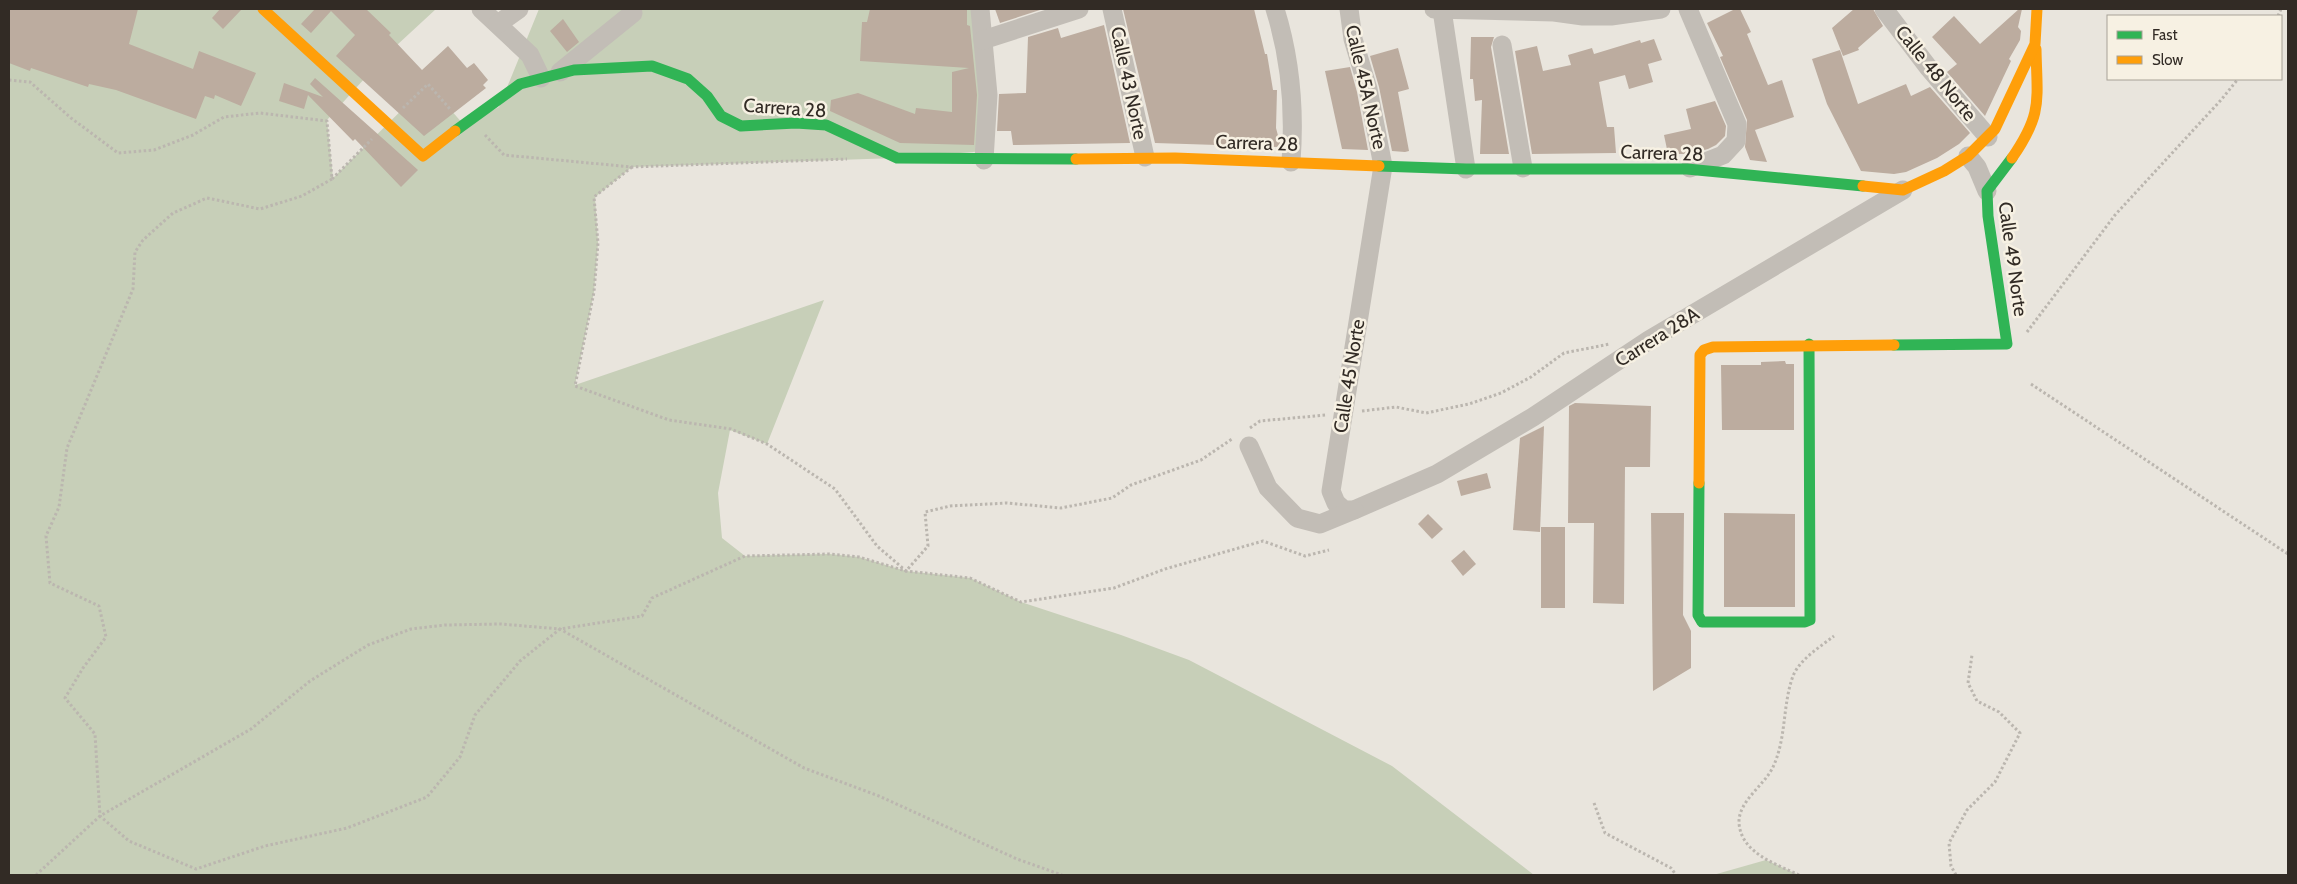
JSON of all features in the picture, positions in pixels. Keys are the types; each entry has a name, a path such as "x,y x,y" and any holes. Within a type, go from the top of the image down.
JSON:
{"street":[{"path":"262,9 388,123"},
{"path":"481,9 530,55 549,76 634,13"},
{"path":"498,24 519,9"},
{"path":"980,9 988,95 984,160"},
{"path":"984,40 1079,9"},
{"name":"Calle 43 Norte","path":"1112,9 1145,157"},
{"path":"1276,9 1284,37 1293,99 1291,162"},
{"name":"Calle 45A Norte","path":"1349,9 1353,39 1368,89 1384,166"},
{"path":"1466,169 1438,9 1554,12 1583,16 1611,16 1662,9"},
{"path":"1687,170 1723,154 1736,141 1737,124 1688,9"},
{"name":"Calle 48 Norte","path":"1884,9 1928,67 1988,137"},
{"path":"1903,190 1944,171 1968,156 1995,129 2035,44 2037,9"},
{"name":"Calle 49 Norte","path":"2007,344 1988,216 1987,191 2010,162 2027,134 2038,102 2035,44"},
{"path":"1502,45 1523,168"},
{"name":"Carrera 28","path":"388,123 423,156 495,100 520,84 574,70 652,66 688,79 707,96 721,116 741,126 796,123 826,125 897,158 984,160 1145,157 1466,169 1687,170 1903,190"},
{"path":"1968,156 1977,167 1987,191"},
{"name":"Calle 45 Norte","path":"1354,510 1344,510 1336,503 1330,491 1384,166"},
{"name":"Carrera 28A","path":"1354,510 1437,474 1533,417 1649,340 1903,190"},
{"path":"1809,344 1810,620 1805,622 1702,622 1698,615 1700,355 1704,350 1713,347 1809,344 2007,344"},
{"path":"1249,446 1268,488 1297,518 1320,524 1354,510"}],"path":[{"path":"9,80 30,82 71,118 118,153 154,150 193,135 224,116 260,113 327,120 332,179"},
{"path":"2007,344 2024,335 2115,215 2222,100 2237,80"},
{"path":"560,630 520,661 475,715 460,758 427,797 347,828 265,846 196,869 130,841 100,816 95,734 65,698 82,668 106,637 99,606 50,583 46,536 59,507 67,448 133,289 135,252 143,240 173,213 208,198 260,209 302,196 332,179 428,84 464,125 476,125 504,155 632,166 848,159"},
{"path":"632,166 594,197 598,243 594,292 575,386 669,420 730,429 766,444 835,489 877,546 906,571"},
{"path":"2031,384 2288,554"},
{"path":"36,875 100,816 252,729 310,681 368,645 411,629 445,624 501,624 560,630 642,616 652,598 745,556 829,554 852,556 906,571 970,578 1021,602 1114,588 1165,569 1263,541 1305,556 1329,550"},
{"path":"560,630 804,768 880,796 1016,859 1062,875"},
{"path":"1799,875 1766,860 1744,842 1739,822 1746,801 1771,769 1783,736 1794,675 1811,654 1834,636"},
{"path":"1956,875 1951,866 1949,843 1966,810 1995,782 2020,733 2000,712 1977,701 1968,683 1972,655"},
{"path":"1594,803 1605,834 1671,868 1676,875"}],"green space":[{"path":"9,9 436,9 384,57 327,120 333,178 428,84 464,125 499,107 539,9 979,9 985,151 897,158 632,167 595,197 598,243 594,292 575,385 824,300 767,444 730,430 718,493 722,538 745,556 829,554 859,557 906,571 970,578 1021,602 1189,660 1392,766 1534,875 9,875"},
{"path":"1766,860 1799,875 1713,875"}],"building":[{"path":"9,9 138,9 129,44 193,69 199,51 256,73 241,106 215,95 214,99 205,96 196,119 116,90 89,84 88,87 31,68 30,71 9,63"},
{"path":"220,9 242,9 223,29 212,18"},
{"path":"315,9 366,9 391,33 389,35 422,70 448,46 467,68 474,63 488,80 483,85 486,88 424,136 336,56 355,35 331,11 311,33 301,24"},
{"path":"870,9 967,9 967,25 970,26 977,95 974,145 900,143 830,111 831,100 858,93 915,114 916,108 952,112 952,72 969,68 860,61 862,22 867,22"},
{"path":"995,9 1043,9 1000,23"},
{"path":"1123,9 1254,9 1265,54 1267,54 1273,90 1277,90 1276,128 1281,147 1155,143"},
{"path":"1735,9 1740,9 1751,32 1747,34 1768,85 1782,80 1794,117 1755,130 1767,162 1750,160 1745,147 1747,120 1720,57 1723,56 1707,23"},
{"path":"1854,9 1873,9 1883,26 1858,48 1859,50 1843,56 1832,28"},
{"path":"2019,9 2022,9 2018,27 2021,31 2020,40 2009,59 2011,61 1985,116 1947,72 1957,64 1932,37 1954,16 1980,44"},
{"path":"563,19 579,42 567,52 550,31"},
{"path":"1104,25 1130,143 1013,145 1011,131 997,131 999,94 1026,93 1028,37 1058,28 1061,38"},
{"path":"1471,37 1494,37 1491,47 1509,154 1480,154 1482,100 1475,101 1473,79 1470,79"},
{"path":"1654,39 1662,60 1648,64 1653,82 1629,89 1625,75 1599,82 1607,127 1614,127 1616,153 1532,154 1515,51 1537,46 1543,71 1571,65 1568,55 1592,48 1594,54 1640,40 1641,43"},
{"path":"1398,48 1409,89 1398,92 1409,151 1405,152 1392,151 1379,87 1370,56"},
{"path":"1840,50 1858,104 1906,84 1911,96 1930,87 1970,133 1959,144 1937,158 1906,172 1894,174 1861,171 1827,104 1812,59"},
{"path":"1350,67 1357,92 1368,150 1342,149 1325,71"},
{"path":"315,78 418,170 401,187 355,139 353,141 308,95 304,109 279,101 284,83 323,97 310,84"},
{"path":"1715,101 1726,126 1725,136 1716,145 1708,149 1690,154 1668,154 1664,135 1691,129 1686,109"},
{"path":"1785,361 1786,364 1794,364 1794,430 1722,430 1721,365 1761,365 1761,362"},
{"path":"1575,403 1651,406 1650,467 1625,467 1624,604 1593,603 1594,523 1568,523 1569,406"},
{"path":"1544,426 1540,532 1513,530 1520,438"},
{"path":"1487,473 1491,488 1461,496 1457,481"},
{"path":"1651,513 1684,513 1683,615 1691,631 1691,668 1653,691"},
{"path":"1724,513 1795,514 1795,607 1724,607"},
{"path":"1428,514 1443,529 1432,539 1418,524"},
{"path":"1541,527 1565,527 1565,608 1541,608"},
{"path":"1464,550 1476,564 1463,576 1451,561"}],"traffic: fast":[{"path":"455,131 520,84 574,70 652,66 688,79 707,96 721,116 741,126 796,123 826,125 897,158 1076,159"},
{"path":"1894,345 2007,344 1988,216 1987,191 2012,158"},
{"path":"1379,166 1466,169 1687,169 1863,186"},
{"path":"1699,483 1698,615 1702,622 1805,622 1810,620 1809,344"}],"traffic: slow":[{"path":"263,9 423,156 455,131"},
{"path":"1863,186 1903,190 1944,171 1968,156 1995,129 2035,44 2037,9"},
{"path":"2012,158 2029,129 2036,106 2036,49"},
{"path":"1076,159 1175,158 1379,166"},
{"path":"1699,483 1700,355 1704,350 1713,347 1894,345"}]}
